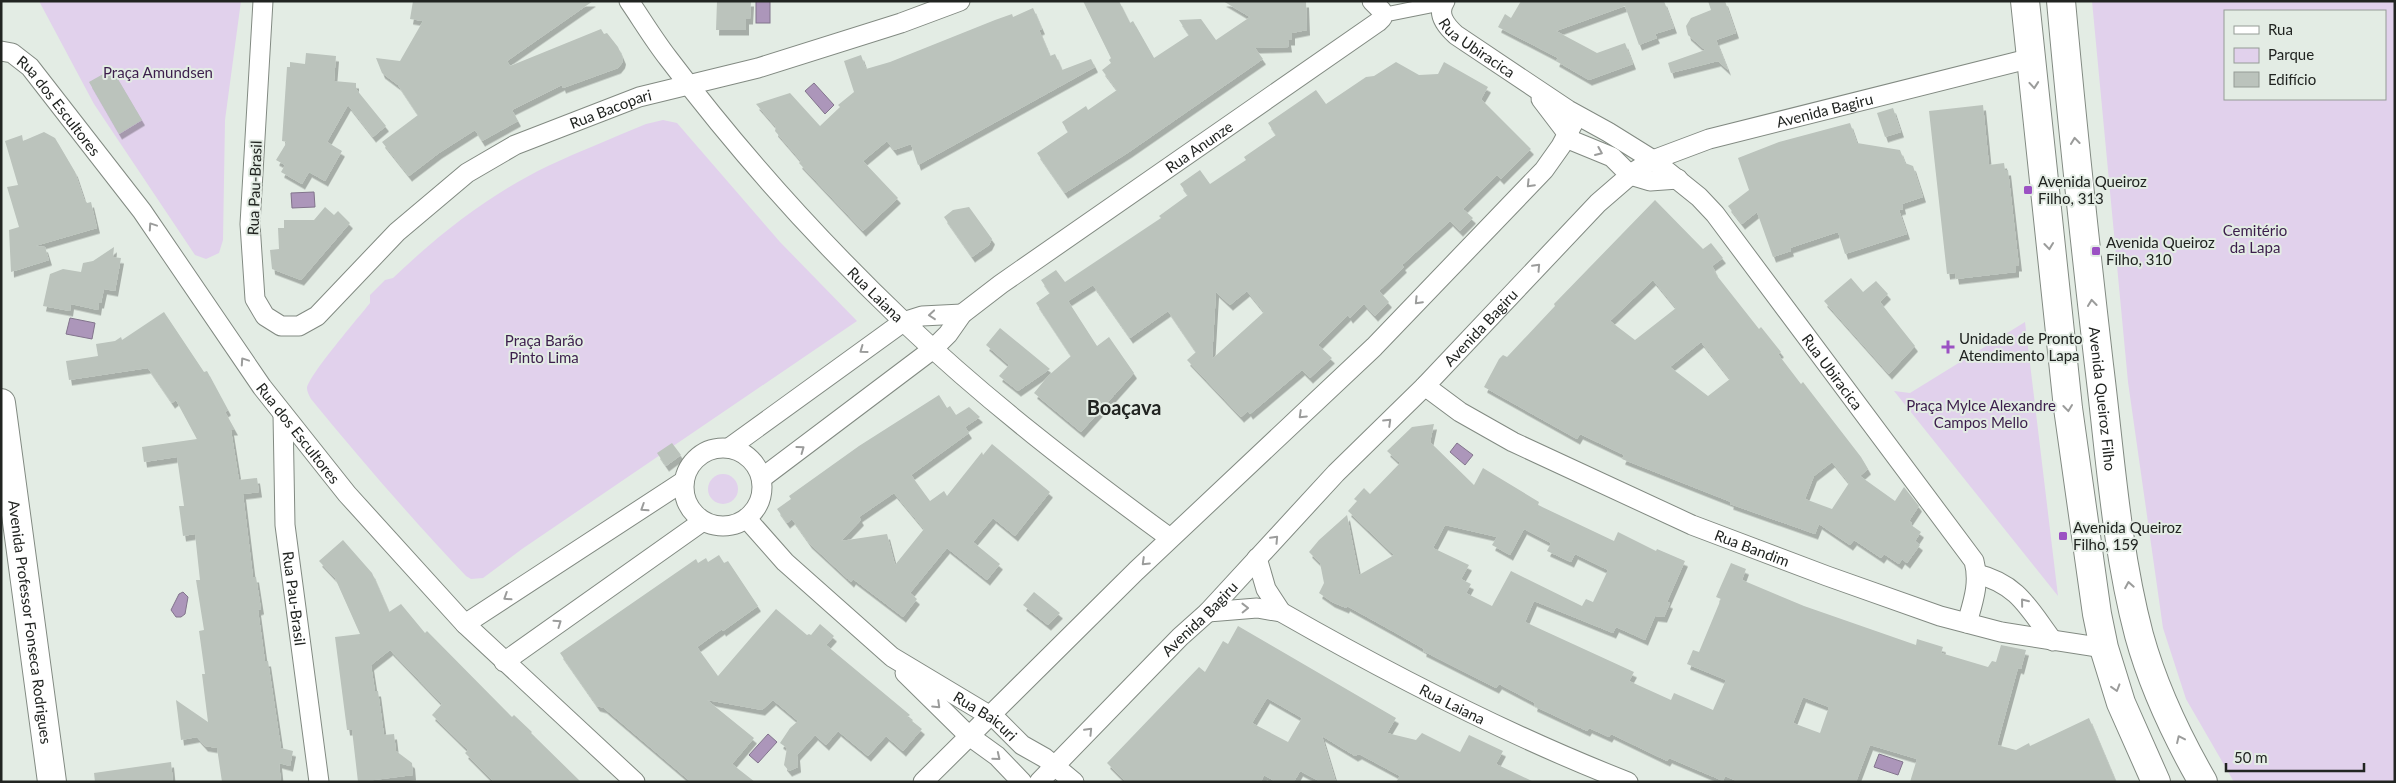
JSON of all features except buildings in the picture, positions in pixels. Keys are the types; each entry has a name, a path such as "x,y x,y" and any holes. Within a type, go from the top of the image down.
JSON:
{"main road":[{"path":"2025,1 2032,58 2046,219 2088,557 2104,648 2121,703 2156,782"},
{"name":"Avenida Queiroz Filho","path":"2061,1 2098,353 2129,590 2139,636 2163,703 2186,752 2203,782"},
{"name":"Avenida Professor Fonseca Rodrigues","path":"1,403 6,464 52,782"}],"street":[{"name":"Rua Pau-Brasil","path":"264,1 250,224 256,299 265,316 281,326 300,326 317,316"},
{"name":"Rua Bacopari","path":"317,316 397,232 467,173 515,145 584,116 639,97 758,68 901,23 960,1"},
{"name":"Rua Laiana","path":"632,2 690,86 734,141 819,236 903,322 1048,446 1170,538"},
{"name":"Rua Anunze","path":"933,349 948,334 962,314 1033,261 1374,26 1381,20 1378,8 1444,2"},
{"name":"Rua Ubiracica","path":"1444,2 1443,20 1451,31 1577,116 1608,132 1653,160 1678,179 1715,214 1964,546 1974,561 1977,574"},
{"name":"Rua dos Escultores","path":"1,51 12,53 30,68 130,196 262,387 347,494 465,624 635,782"},
{"name":"Avenida Bagiru","path":"1039,782 1180,637 1208,612 1336,473 1425,386 1598,203 1630,175 1653,160 1709,139 2032,58"},
{"name":"Rua Ubiracica","path":"1527,84 1573,141 1612,157 1630,175"},
{"path":"923,782 968,735 1170,538 1374,347 1544,170 1577,116"},
{"path":"1630,175 1650,181 1678,179"},
{"path":"729,448 903,322 922,316 962,314"},
{"path":"762,478 933,349"},
{"name":"Rua Bandim","path":"1425,386 1485,427 1653,508 1870,592 2001,632 2104,648"},
{"name":"Rua Pau-Brasil","path":"283,414 285,524 319,782"},
{"path":"729,448 744,454 755,464 762,478 762,494 757,508 747,519 733,526 717,527 703,522 692,511 685,497 684,481 690,467 700,455 714,449 729,448"},
{"path":"465,624 684,481"},
{"name":"Rua Baicuri","path":"747,519 785,562 892,657 916,685 968,735 997,756 1022,782"},
{"path":"504,662 703,522"},
{"name":"Rua Laiana","path":"1257,558 1266,589 1281,612"},
{"path":"1967,623 1977,574 1995,578 2010,586 2053,641"},
{"name":"Rua Laiana","path":"1208,612 1257,608 1281,612 1385,670 1498,727 1628,782"},
{"name":"Rua Baicuri","path":"892,657 1004,726 1022,744 1055,765 1074,782"}],"green space":[{"name":"Praça Amundsen","path":"39,1 241,1 225,120 223,240 219,253 206,259 195,255 94,104"},
{"name":"Cemitério da Lapa","path":"2092,1 2395,1 2395,782 2234,782 2186,699 2163,628 2128,382"},
{"name":"Praça Barão Pinto Lima","path":"663,120 677,123 780,242 857,321 522,549 483,578 471,579 466,576 406,511 368,467 311,399 307,388 316,371 370,303 370,295 385,280 393,278 428,246 466,216 506,189 548,166 646,124"},
{"name":"Praça Mylce Alexandre Campos Mello","path":"2025,322 2058,596 1894,391 1910,393"},
{"path":"723,474 734,478 738,489 734,500 723,504 712,500 708,489 712,478"}],"shaded area":[{"path":"756,1 770,1 770,23 756,23"},
{"path":"814,83 834,105 825,114 805,91"},
{"path":"314,192 315,207 292,208 291,193"},
{"path":"70,318 95,323 92,339 66,334"},
{"path":"1457,443 1473,455 1465,465 1450,452"},
{"path":"183,592 188,597 185,614 181,617 176,617 171,610 179,594"},
{"path":"768,734 777,742 758,763 749,755"},
{"path":"1879,754 1903,762 1898,775 1874,767"}],"place":[{"name":"Avenida Queiroz Filho, 313","path":"2028,190"},
{"name":"Avenida Queiroz Filho, 310","path":"2096,251"},
{"name":"Unidade de Pronto Atendimento Lapa","path":"1948,347"},
{"name":"Avenida Queiroz Filho, 159","path":"2063,536"}],"district":[{"name":"Boaçava","path":"1124,407"}]}
